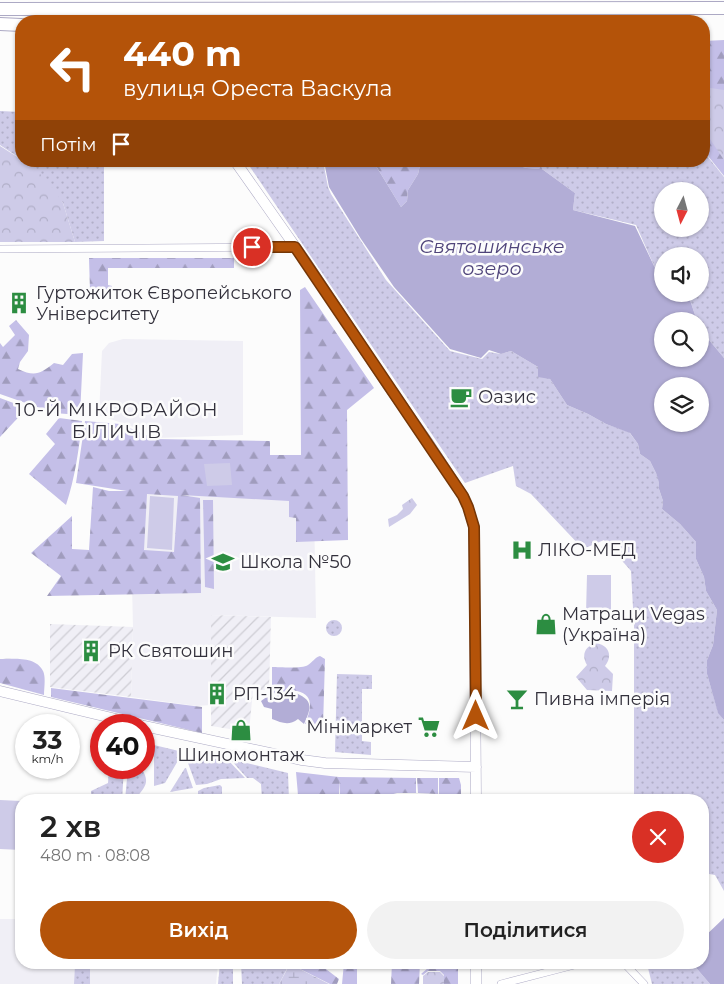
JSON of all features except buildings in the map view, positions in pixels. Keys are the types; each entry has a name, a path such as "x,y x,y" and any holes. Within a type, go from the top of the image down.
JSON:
{"highway":[{"path":"190,15 202,8"},
{"path":"0,9 724,8"},
{"path":"0,24 15,25"}],"street":[{"path":"239,167 429,444 468,507 474,527 476,794"},
{"path":"0,249 295,247"},
{"path":"0,691 96,714"},
{"path":"155,728 302,760 325,763 476,767"},
{"path":"476,969 476,984"},
{"path":"502,984 559,969"},
{"path":"630,969 644,984"}],"shaded area":[{"path":"123,339 243,341 243,435 157,438 145,431 99,415 102,351 109,343"},
{"name":"Школа №50","path":"129,457 276,460 314,509 316,618 211,615 211,705 197,706 131,697 133,627"},
{"path":"211,615 271,617 269,690 253,690 249,732 211,726"},
{"path":"50,624 133,627 131,697 50,687"},
{"path":"0,919 15,919 15,969 75,969 74,984 0,984"},
{"path":"90,969 217,969 216,984 90,984"}],"green space":[{"path":"724,40 724,176 710,158 710,41"},
{"path":"710,88 724,90 724,160 710,139"},
{"path":"0,111 15,112 15,155 0,145"},
{"path":"0,146 15,155 15,167 31,167 46,179 63,203 75,242 0,242"},
{"path":"710,160 724,177 724,358 709,340 709,312 694,312 691,302 709,302 709,247 654,247 654,266 636,225 573,210 575,193 542,167 710,167"},
{"path":"30,167 104,167 104,241 75,242 63,203"},
{"path":"250,167 324,167 331,194 386,280 450,351 482,359 489,352 501,354 511,351 538,367 539,371 550,379 567,405 606,424 629,432 638,444 640,454 650,461 660,482 659,489 663,501 662,509 680,524 696,542 696,559 704,577 706,591 717,610 713,645 707,660 707,674 718,712 724,720 724,891 715,875 709,874 709,794 634,794 634,626 631,571 604,540 583,549 531,494 516,486 513,466 465,483"},
{"path":"377,167 420,167 418,174 408,190 407,201 401,207"},
{"path":"523,167 542,167 542,169"},
{"path":"89,258 234,258 234,268 108,268 108,285 112,286 111,299 92,295 90,291"},
{"path":"305,287 374,388 347,410 348,540 296,542 296,518 289,517 289,501 181,495 200,498 201,593 47,596 61,576 31,553 72,516 72,549 89,550 93,487 109,491 127,491 76,483 85,421 120,424 156,439 270,441 270,455 301,455 300,290","holes":["147,494 178,496 174,552 144,550"]},
{"path":"16,320 29,335 28,351 20,362 18,369 33,374 45,370 54,363 63,365 72,354 83,353 80,415 54,413 0,394 0,343 3,347 15,335 9,326"},
{"path":"0,398 27,408 0,437"},
{"path":"59,418 82,421 72,484 66,505 29,474 55,444 46,434"},
{"path":"230,463 232,485 207,486 204,464"},
{"path":"150,496 174,498 172,550 147,548"},
{"path":"412,498 417,505 410,514 389,527 388,519 397,515 403,509 402,505"},
{"path":"203,500 213,500 214,589 205,587"},
{"path":"587,575 611,575 611,614 586,613"},
{"path":"334,620 340,622 342,628 340,634 334,636 328,634 326,628 328,622"},
{"path":"596,643 604,646 609,655 605,666 613,674 612,691 587,690 576,677 587,665 584,658 585,651 589,646"},
{"path":"320,656 325,659 323,727 310,731 311,724 305,724 310,709 307,696 297,691 272,693 272,667 305,666"},
{"path":"0,659 24,659 40,666 44,676 44,695 0,683"},
{"path":"337,674 372,675 372,689 362,689 362,741 371,742 371,755 335,752"},
{"path":"51,688 202,707 202,733 155,722 155,714 122,714 51,697"},
{"path":"155,745 183,752 165,783 154,786"},
{"path":"197,752 227,759 245,778 221,779 207,784 196,785 188,763"},
{"path":"230,759 288,773 289,794 262,794 261,784 253,778 247,778"},
{"path":"185,768 193,788 170,792"},
{"path":"296,772 339,777 416,778 416,793 340,794 339,780 339,794 298,794"},
{"path":"417,778 438,778 438,794 418,793"},
{"path":"439,778 459,778 461,794 439,794"},
{"path":"108,779 123,779 122,794 91,794 91,791 108,783"},
{"path":"127,779 146,779 145,786 139,794 126,794"},
{"path":"220,785 222,787 222,794 198,794 198,791"},
{"path":"0,800 15,801 15,850 0,849"},
{"path":"75,969 90,969 90,984 74,984"},
{"path":"219,969 233,969 233,984 218,984"},
{"path":"241,969 287,969 279,984 242,984"},
{"path":"287,969 300,969 329,984 279,984"},
{"path":"300,969 326,969 339,979 337,984 330,984"},
{"path":"343,969 357,969 357,984 342,984"},
{"path":"392,969 420,969 419,984 391,984"},
{"path":"427,969 458,969 458,984 444,984 444,975 440,971 428,971 423,975 421,974"},
{"path":"648,969 697,969 710,984 652,984"},
{"path":"428,972 440,972 444,976 444,984 423,984 423,976"}],"water":[{"name":"Святошинське озеро","path":"325,167 377,167 401,207 407,201 408,190 418,174 420,167 523,167 542,169 575,193 573,210 635,226 654,266 654,302 691,302 694,312 654,312 654,367 709,367 709,340 724,358 724,720 718,713 707,674 707,660 713,645 717,610 706,591 704,577 696,559 696,542 680,524 662,509 663,501 656,473 650,461 640,454 638,444 630,433 606,424 567,405 550,379 538,377 538,367 511,351 501,354 489,350 481,358 450,349 394,287 361,239 329,187"},
{"path":"296,693 308,702 309,709 304,724 298,719 282,723 272,719 272,709 264,707 261,701 268,696"},
{"path":"724,918 724,984 710,984 697,969 709,969 709,932"}],"place":[{"name":"Гуртожиток Європейського Університету","path":"19,303"},
{"name":"Оазис","path":"461,397"},
{"name":"ЛІКО-МЕД","path":"522,550"},
{"name":"Школа №50","path":"223,562"},
{"name":"Матраци Vegas (Україна)","path":"546,624"},
{"name":"РК Святошин","path":"91,651"},
{"name":"РП-134","path":"217,694"},
{"name":"Пивна імперія","path":"517,699"},
{"name":"Мінімаркет","path":"429,727"},
{"name":"Шиномонтаж","path":"241,730"}],"district":[{"name":"10-Й МІКРОРАЙОН БІЛИЧІВ","path":"117,420"}],"route":[{"path":"252,247 295,247 463,496 474,527 476,716"}]}
